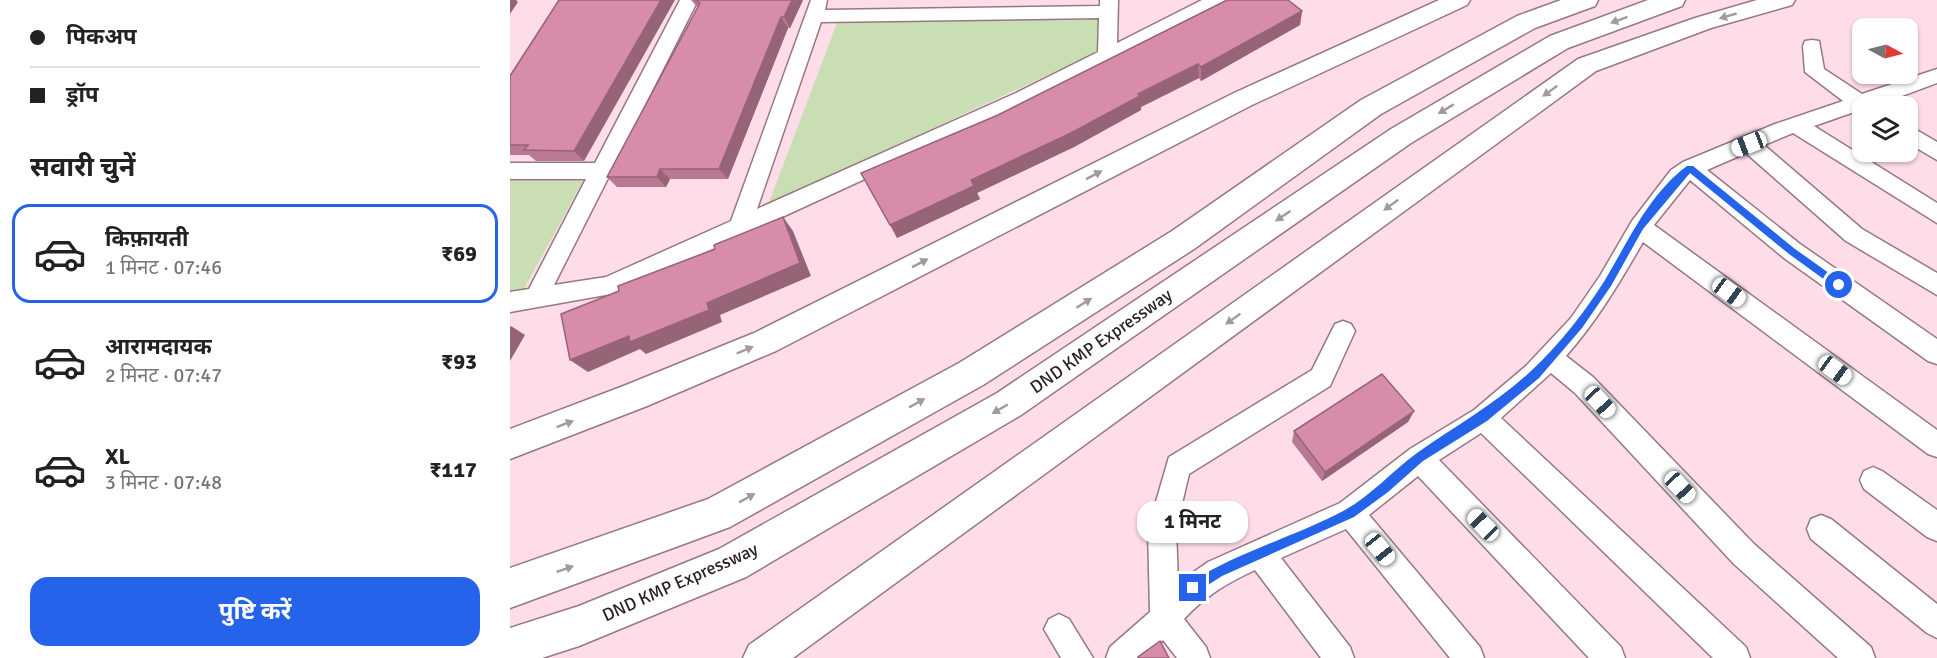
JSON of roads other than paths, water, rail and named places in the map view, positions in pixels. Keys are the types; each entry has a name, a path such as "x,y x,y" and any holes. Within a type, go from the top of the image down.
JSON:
{"highway":[{"name":"DND KMP Expressway","path":"510,588 717,514 971,374 1183,240 1371,107 1526,22 1586,0"},
{"name":"DND KMP Expressway","path":"510,648 579,626 732,563 1010,404 1411,130 1559,42 1673,0"}],"street":[{"path":"536,298 689,0"},
{"path":"510,302 609,286 1023,98 1217,0"},
{"path":"510,444 636,396 765,342 1243,99 1459,0"},
{"path":"762,658 1587,65 1703,23 1784,0"},
{"path":"740,226 818,8 1109,6 1107,56"},
{"path":"1812,46 1815,72 1852,97"},
{"path":"1883,96 1927,79 1937,93"},
{"path":"1121,658 1165,618 1193,588 1218,572 1350,513 1419,458 1483,418 1535,374 1579,325 1602,292 1640,226 1679,176 1690,168 1795,124 1852,107"},
{"path":"1795,124 1937,214"},
{"path":"1918,140 1937,152"},
{"path":"1749,144 1854,235 1937,285"},
{"path":"1690,168 1792,252 1937,352"},
{"path":"510,171 603,171"},
{"path":"1640,226 1937,445"},
{"path":"1195,658 1165,618 1162,529 1178,466 1321,378 1343,332"},
{"path":"1550,357 1584,385 1744,554 1860,658"},
{"path":"1483,418 1736,658"},
{"path":"1419,458 1610,658"},
{"path":"1873,480 1937,527"},
{"path":"1350,513 1469,658"},
{"path":"1821,529 1937,623"},
{"path":"1260,553 1339,658"},
{"path":"1059,629 1078,658"}]}
